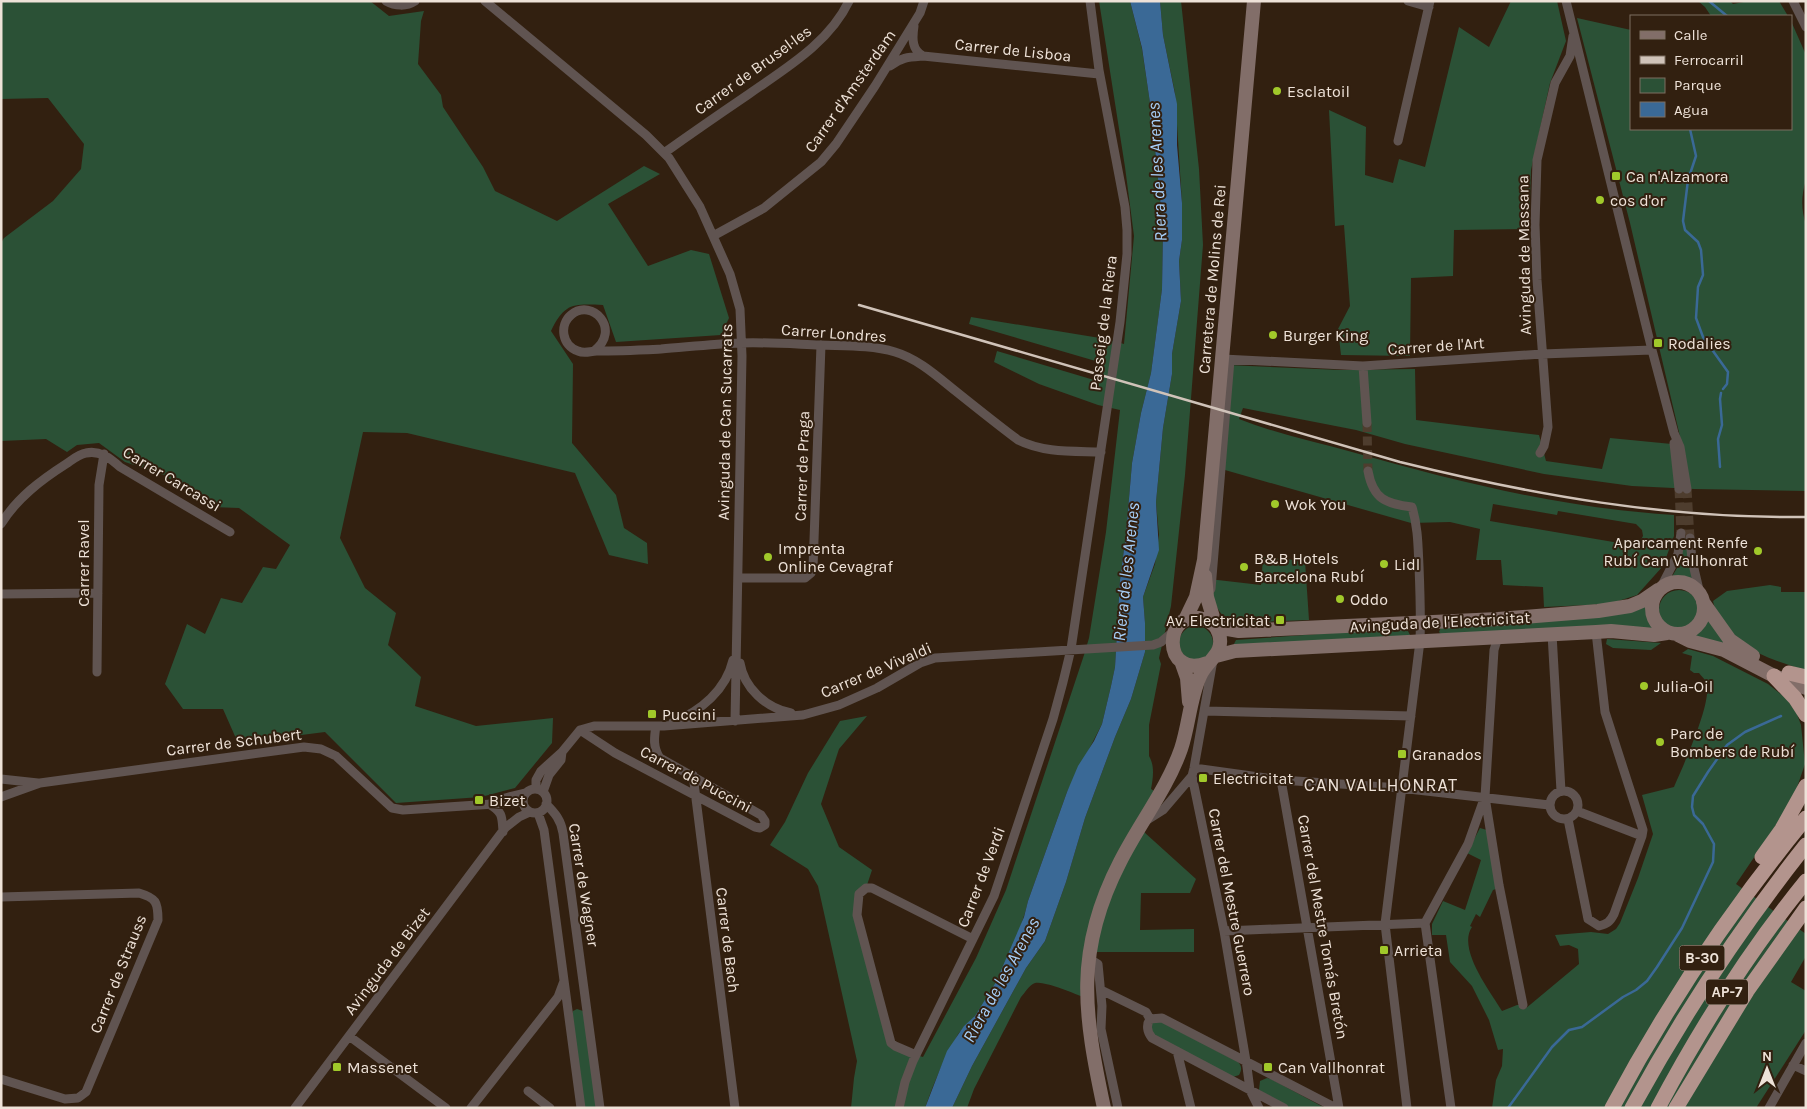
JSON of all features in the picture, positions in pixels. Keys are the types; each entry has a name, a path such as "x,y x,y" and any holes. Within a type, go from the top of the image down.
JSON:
{"highway":[{"path":"1781,674 1806,677"},
{"path":"1781,674 1806,715"},
{"path":"1688,978 1706,942 1782,829 1806,786"},
{"name":"B-30","path":"1612,1108 1650,1040 1688,978 1772,860 1806,818"},
{"name":"AP-7","path":"1632,1108 1655,1066 1725,953 1806,845"},
{"name":"AP-7","path":"1658,1108 1699,1036 1754,950 1806,881"},
{"path":"1676,1108 1748,991 1806,908"},
{"path":"1726,1025 1806,924"}],"main road":[{"name":"Carretera de Molins de Rei","path":"1174,631 1185,620 1196,597 1204,560 1226,360 1254,1"},
{"name":"Carretera de Molins de Rei","path":"1204,560 1207,597 1220,640 1219,652 1212,660"},
{"path":"1702,598 1703,616 1699,625 1693,630 1672,634 1660,628 1655,622 1651,605 1659,590 1668,584 1676,582 1685,583 1693,587 1702,598 1721,630 1737,647 1806,688"},
{"name":"Avinguda de l'Electricitat","path":"1215,622 1239,631 1498,619 1616,609 1642,601 1659,590"},
{"path":"1185,620 1194,618 1215,622"},
{"path":"1174,631 1172,644 1188,683 1189,714"},
{"name":"Avinguda de l'Electricitat","path":"1212,660 1235,651 1611,631 1654,636 1672,634 1724,650 1781,674"},
{"path":"1179,658 1194,666 1212,660"},
{"path":"1104,1108 1088,1027 1086,990 1088,958 1095,924 1106,891 1119,862 1175,763 1185,736 1198,680 1212,660"},
{"path":"1781,674 1806,682"}],"street":[{"path":"386,1 395,6 415,1"},
{"name":"Avinguda de Can Sucarrats","path":"485,1 640,130 669,158 700,207 736,291 740,309 742,343 736,721"},
{"name":"Carrer de Brusel·les","path":"664,153 787,67 820,41 844,12 849,1"},
{"name":"Carrer d'Amsterdam","path":"713,236 764,208 821,162 836,144 884,71 920,13 924,1"},
{"name":"Passeig de la Riera","path":"1071,649 1120,322 1127,254 1125,208 1099,74 1090,1"},
{"path":"1398,141 1430,4 1408,1"},
{"path":"1566,1 1674,433 1683,489"},
{"path":"1792,1 1806,27"},
{"path":"914,22 912,36 914,46 917,53 923,56"},
{"name":"Avinguda de Massana","path":"1540,453 1544,446 1548,427 1535,226 1537,160 1555,83 1570,56 1574,31"},
{"name":"Carrer de Lisboa","path":"884,71 897,60 923,56 1099,74"},
{"path":"581,310 592,311 604,321 606,336 603,343 594,350 580,352 573,349 566,341 563,330 565,322 574,313 581,310"},
{"name":"Carrer Londres","path":"594,350 617,352 742,343 862,346 894,352 930,370 1018,440 1031,447 1066,452 1101,452"},
{"name":"Carrer de Praga","path":"738,578 804,578 811,574 813,568 821,345"},
{"name":"Carrer de l'Art","path":"1226,360 1363,366 1542,354 1652,350"},
{"name":"Carretera de Molins de Rei","path":"1215,622 1210,596 1226,360"},
{"path":"1363,366 1366,423"},
{"path":"1,524 32,487 76,457 85,453 100,454"},
{"name":"Carrer Carcassi","path":"100,454 230,532"},
{"name":"Carrer Ravel","path":"97,672 100,454"},
{"path":"1368,471 1371,485 1379,497 1391,504 1412,507 1418,538 1420,641 1400,788 1385,924 1407,1108"},
{"path":"1659,590 1678,554 1681,533"},
{"path":"1690,538 1692,560 1702,598"},
{"path":"1,594 98,593"},
{"path":"1154,645 1161,642 1174,631"},
{"path":"1568,819 1588,919 1598,926 1606,924 1614,914 1643,830 1605,712 1596,632"},
{"path":"1552,634 1561,791"},
{"path":"1498,636 1494,650 1485,797 1499,885 1523,1005"},
{"path":"1154,645 1179,658"},
{"name":"Carrer de Vivaldi","path":"580,730 594,726 660,726 803,715 839,705 877,688 920,664 936,658 1154,645"},
{"name":"Avinguda de Can Sucarrats","path":"736,646 742,674 760,699 777,710 803,715"},
{"name":"Avinguda de Can Sucarrats","path":"660,726 689,714 709,701 719,690 732,664 736,646"},
{"name":"Carrer de Verdi","path":"899,1108 905,1082 916,1055 994,896 1053,719 1071,649"},
{"name":"Carrer del Mestre Guerrero","path":"1212,660 1205,711 1193,772 1224,931 1250,1090 1258,1108"},
{"path":"1205,711 1411,716"},
{"name":"Carrer de Puccini","path":"580,730 616,753 754,826 760,828 765,825 765,821 760,815 693,775 660,758 655,752 654,740 660,726"},
{"path":"539,791 524,800 527,810 534,812 544,808 546,796 539,791 536,780 541,771 562,752 580,730"},
{"name":"Carrer de Schubert","path":"1,797 40,783 304,747 321,748 336,756 392,808 403,810 489,804 500,803 505,798 524,800"},
{"path":"1141,824 1163,810 1193,772 1400,788 1549,805"},
{"name":"Carrer de Bach","path":"693,775 734,1108"},
{"name":"Carrer de Schubert","path":"1,779 40,783"},
{"name":"Carrer del Mestre Tomás Bretón","path":"1281,780 1308,927 1337,1108"},
{"path":"1561,791 1570,792 1578,801 1577,811 1568,819 1557,818 1550,811 1549,805 1553,796 1561,791"},
{"path":"1452,1108 1425,923 1468,844 1485,797"},
{"name":"Avinguda de Bizet","path":"295,1108 504,830 524,800"},
{"path":"489,804 498,809 501,814 504,830"},
{"name":"Carrer de Wagner","path":"546,804 556,814 562,824 600,1108"},
{"path":"1577,811 1642,836"},
{"name":"Avinguda de Bizet","path":"504,830 519,817 534,812"},
{"name":"Carrer de Wagner","path":"534,812 544,830 581,1108"},
{"path":"916,1055 891,1043 857,915 859,894 866,888 872,888 973,939"},
{"name":"Carrer de Strauss","path":"1,897 139,893 150,896 156,902 158,920 86,1092 78,1098 65,1099 1,1079"},
{"path":"1224,931 1425,923"},
{"path":"1088,958 1098,964 1101,990 1101,1029 1118,1108"},
{"path":"471,1108 558,997 565,979 582,975"},
{"path":"1101,990 1146,1012 1150,1019 1149,1035 1284,1108"},
{"path":"567,998 585,995"},
{"path":"1150,1019 1154,1017 1162,1018 1337,1108"},
{"path":"349,1036 446,1108"},
{"path":"1769,1108 1806,1043"},
{"path":"1177,1051 1191,1108"},
{"path":"1793,1065 1806,1071"},
{"path":"528,1091 550,1108"}],"green space":[{"path":"1,1 370,1 389,16 424,11 421,21 418,64 441,95 443,107 483,167 495,191 557,221 644,166 660,174 608,204 648,266 691,250 709,254 729,318 721,335 616,342 603,305 577,305 571,307 561,315 551,331 573,364 572,443 616,495 624,528 647,543 648,564 609,555 575,473 407,433 363,432 340,538 365,588 396,613 388,645 421,677 415,706 476,726 553,718 552,743 515,788 481,797 396,803 325,732 238,743 223,709 183,709 165,684 187,624 205,634 221,598 242,603 263,567 276,569 290,545 239,508 212,507 164,475 125,462 99,443 77,445 67,452 46,439 1,441 1,243 4,238 53,201 81,169 84,144 48,98 1,99"},
{"path":"1099,1 1130,1 1142,49 1150,103 1150,119 1154,139 1163,229 1162,289 1151,373 1141,413 1132,463 1120,580 1115,667 1111,686 1102,724 1067,792 1028,901 1020,929 1007,960 984,1004 974,1018 960,1031 951,1046 925,1108 851,1108 857,1061 818,886 808,869 770,845 785,822 808,773 840,721 867,716 839,749 821,804 839,847 872,870 866,888 857,904 891,1043 923,1057 976,958 1006,890 1089,638 1106,532 1120,410 1098,405 1039,384 994,362 997,351 1094,380 1099,362 969,324 971,317 1106,339 1124,344 1134,236"},
{"path":"1160,1 1181,1 1199,169 1203,245 1185,475 1171,606 1159,658 1161,664 1149,725 1149,756 1153,772 1151,789 1165,798 1144,832 1196,879 1190,893 1141,893 1140,930 1194,929 1194,952 1096,952 1093,983 1094,1001 1047,984 1033,984 1021,997 974,1089 967,1108 952,1108 972,1066 1026,968 1045,941 1066,882 1085,818 1131,699 1145,652 1143,597 1155,564 1159,535 1156,502 1163,428 1172,374 1172,354 1181,301 1179,261 1182,240 1182,203 1175,93 1163,35"},
{"path":"1511,1 1557,1 1566,41 1550,83 1531,170 1529,229 1454,230 1453,276 1411,278 1410,356 1341,355 1338,329 1350,306 1344,225 1335,226 1329,110 1366,127 1365,175 1393,183 1399,159 1425,167 1459,27 1489,47"},
{"path":"1698,1 1730,1 1733,4 1749,1 1779,1 1787,15 1710,15"},
{"path":"1577,18 1630,30 1630,130 1792,130 1792,23 1806,55 1806,180 1802,202 1806,225 1806,491 1632,486 1544,474 1405,444 1356,430 1243,408 1239,419 1266,429 1431,474 1551,500 1633,512 1674,515 1674,536 1663,566 1637,595 1609,604 1544,607 1543,587 1503,585 1501,560 1476,560 1480,529 1450,522 1411,523 1218,468 1227,365 1340,370 1415,369 1416,420 1539,435 1546,461 1602,469 1610,438 1682,445 1630,223","holes":["1493,504 1557,515 1558,511 1636,524 1642,530 1643,536 1639,543 1631,545 1490,521"]},
{"path":"1684,538 1687,538 1694,583 1685,580 1670,580 1680,563"},
{"path":"1263,557 1305,561 1309,620 1233,623 1218,610 1209,579 1261,585"},
{"path":"1770,585 1781,587 1781,592 1806,592 1806,671 1772,659 1741,643 1725,626 1716,611 1713,601 1727,591"},
{"path":"1675,590 1683,590 1690,593 1696,599 1699,610 1696,621 1690,627 1683,630 1675,630 1668,627 1662,621 1659,614 1659,606 1662,599 1668,593"},
{"path":"1649,603 1649,617 1654,628 1442,635 1439,632 1441,627"},
{"path":"1708,616 1734,649 1693,636 1705,624"},
{"path":"1196,626 1208,631 1213,643 1208,655 1196,660 1184,655 1179,643 1184,631"},
{"path":"1407,629 1410,635 1407,637 1236,646 1234,644 1236,640"},
{"path":"1607,639 1661,643 1651,650 1613,648 1606,644"},
{"path":"1688,649 1713,656 1768,684 1787,699 1797,714 1801,725 1805,764 1795,793 1736,884 1806,934 1806,956 1791,982 1806,991 1806,1030 1756,1108 1492,1108 1496,1080 1502,1066 1503,1049 1498,1050 1489,1020 1472,986 1450,962 1446,935 1432,935 1432,924 1443,901 1465,910 1481,860 1467,853 1480,828 1487,830 1496,889 1493,890 1480,917 1476,914 1470,926 1472,927 1468,936 1469,947 1477,970 1502,1011 1517,1005 1523,1005 1525,1009 1579,964 1578,949 1569,945 1560,946 1555,935 1591,932 1608,934 1616,929 1638,878 1653,834 1642,795 1674,787 1690,750 1706,703 1706,682 1699,673 1694,673 1690,670 1692,656 1682,653"},
{"path":"577,1009 583,1011 597,1108 584,1108 572,1015 573,1011"},
{"path":"1160,1021 1238,1062 1241,1068 1239,1075 1233,1077 1152,1035 1152,1023"},
{"path":"1267,1078 1325,1108 1290,1108 1259,1090 1260,1081"}],"water":[{"name":"Riera de les Arenes","path":"1130,1 1160,1 1163,35 1177,104 1177,145 1182,203 1182,240 1179,261 1181,301 1172,354 1172,374 1163,428 1156,502 1159,550 1143,597 1145,652 1131,699 1085,818 1066,882 1045,941 1026,968 972,1066 952,1108 925,1108 947,1051 964,1026 975,1016 996,982 1024,917 1067,792 1078,766 1102,724 1115,667 1120,580 1132,463 1141,413 1151,373 1162,289 1163,229 1154,139 1150,119 1150,103 1142,48"}],"waterway":[{"path":"1709,1 1726,15"},
{"path":"1690,130 1696,156 1688,180 1683,221 1685,230 1698,242 1701,250 1703,275 1698,287 1696,318 1703,337 1728,372 1727,384 1723,389"},
{"path":"1720,467 1718,439 1722,425 1721,393"},
{"path":"1508,1108 1552,1047 1569,1030 1582,1027 1623,997 1636,990 1647,981 1657,967 1682,928 1713,862 1714,844 1703,824 1694,815 1692,807 1693,796 1727,745 1745,732 1781,716"}],"tunnel":[{"path":"1367,423 1368,471"},
{"path":"1679,489 1681,533"},
{"path":"1687,489 1690,538"}],"railway":[{"path":"859,305 1400,462 1450,474 1601,503 1703,514 1754,517 1806,517"}],"place":[{"name":"Esclatoil","path":"1277,91"},
{"name":"Ca n'Alzamora","path":"1616,176"},
{"name":"cos d'or","path":"1600,200"},
{"name":"Burger King","path":"1273,335"},
{"name":"Rodalies","path":"1658,343"},
{"name":"Wok You","path":"1275,504"},
{"name":"Aparcament Renfe Rubí Can Vallhonrat","path":"1758,551"},
{"name":"Imprenta Online Cevagraf","path":"768,557"},
{"name":"Lidl","path":"1384,564"},
{"name":"B&B Hotels Barcelona Rubí","path":"1244,567"},
{"name":"Oddo","path":"1340,599"},
{"name":"Av. Electricitat","path":"1280,620"},
{"name":"Julia-Oil","path":"1644,686"},
{"name":"Puccini","path":"652,714"},
{"name":"Parc de Bombers de Rubí","path":"1660,742"},
{"name":"Granados","path":"1402,754"},
{"name":"Electricitat","path":"1203,778"},
{"name":"Bizet","path":"479,800"},
{"name":"Arrieta","path":"1384,950"},
{"name":"Massenet","path":"337,1067"},
{"name":"Can Vallhonrat","path":"1268,1067"}],"district":[{"name":"CAN VALLHONRAT","path":"1381,785"}]}
